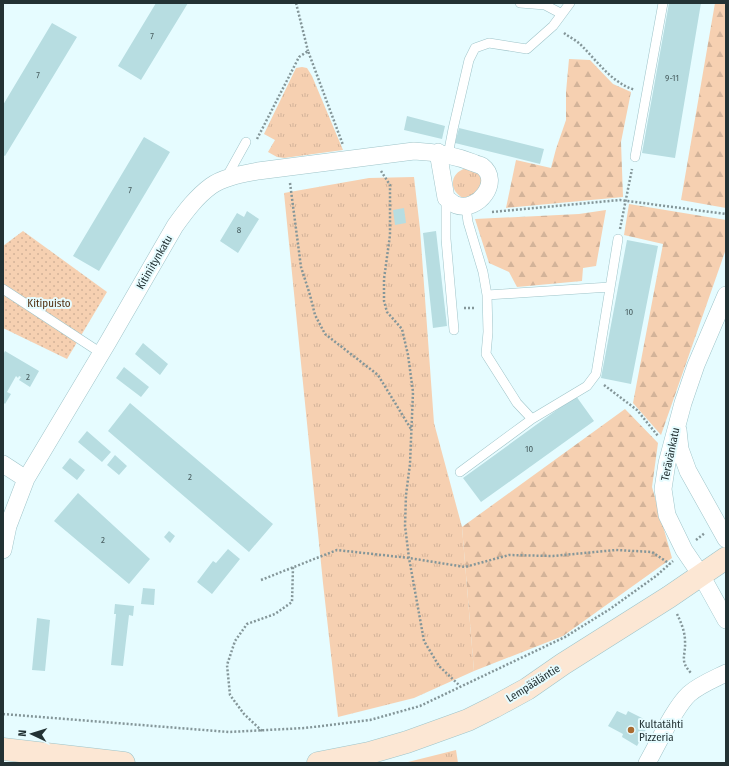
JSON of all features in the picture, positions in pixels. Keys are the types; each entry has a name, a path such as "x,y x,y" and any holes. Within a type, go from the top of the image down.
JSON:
{"main road":[{"name":"Lempääläntie","path":"318,763 407,742 461,723 494,707 527,689 669,597 726,558"},
{"path":"3,749 124,763"}],"street":[{"name":"Kitiniitynkatu","path":"3,550 8,526 26,479 175,226 211,186 226,179 258,171 348,158 414,151 443,154 466,159 482,166 488,173 489,182 486,194 472,205"},
{"path":"443,154 446,198 455,205 472,205"},
{"name":"Terävänkatu","path":"726,295 696,365 678,419 667,463 663,490 667,515 684,550 701,575 726,620"},
{"name":"Terävänkatu","path":"678,419 680,449 688,471 722,532"},
{"path":"3,464 26,479"},
{"path":"647,763 677,709 688,695 699,687 726,673"}],"lane":[{"path":"520,3 545,4 562,14"},
{"path":"443,154 453,129 469,60 475,48 489,43 527,49 553,26 570,3"},
{"path":"635,157 664,3"},
{"path":"226,179 246,142"},
{"path":"446,198 446,239 454,330"},
{"path":"472,205 468,222 483,272 487,295 488,332 486,354 517,403 532,419"},
{"path":"460,472 532,419 587,386 596,374 618,239"},
{"path":"487,295 610,287"},
{"path":"3,289 101,353"}],"path":[{"path":"296,3 308,51 348,158"},
{"path":"553,26 580,44 609,75 626,87 647,94"},
{"path":"255,143 299,57 308,51"},
{"path":"618,239 635,157"},
{"path":"288,166 291,202 301,267 315,315 325,334 378,375 412,431"},
{"path":"380,170 390,185 390,235 384,279 384,301 387,312 402,329 408,355 412,392 412,431 406,495 405,526 409,558 424,641 439,666 460,686"},
{"path":"472,205 483,213 620,200 726,214"},
{"path":"452,308 488,308"},
{"path":"611,390 637,410 661,440 672,444"},
{"path":"3,714 229,732 305,728 370,720 420,706 565,638 610,609 670,564 684,550 722,532"},
{"path":"261,580 337,550 409,558 465,567 510,555 553,556 616,550 652,552 670,564"},
{"path":"262,731 244,714 230,695 227,666 235,641 248,624 276,614 292,602 293,567"},
{"path":"676,610 686,642 683,654 685,666 691,674"}],"green space":[{"path":"715,3 726,3 726,208 681,200"},
{"path":"569,59 590,60 613,84 631,92 621,142 623,197 506,208 516,160 551,168 566,120 566,92"},
{"path":"296,68 307,68 312,76 343,150 284,158 277,157 268,152 275,140 264,134"},
{"path":"466,168 477,170 483,179 480,193 463,198 455,191 453,182 457,174"},
{"path":"414,177 420,229 434,423 462,527 474,671 414,698 338,717 284,193 369,178"},
{"path":"629,204 726,220 726,249 661,435 633,403 663,244 624,235"},
{"path":"606,210 596,266 583,268 582,281 517,287 509,272 489,263 475,219 579,214"},
{"name":"Kitipuisto","path":"23,231 107,292 67,359 3,328 3,246"},
{"path":"625,409 658,443 652,487 672,558 563,636 474,671 462,527"},
{"path":"456,750 458,763 404,763"}],"building":[{"path":"156,3 188,3 141,80 118,66"},
{"path":"669,3 701,3 675,158 642,153"},
{"path":"52,23 77,37 5,156 3,155 3,105"},
{"path":"407,116 445,126 442,139 404,130"},
{"path":"459,128 544,149 540,164 455,143"},
{"path":"144,137 170,152 99,271 73,256"},
{"path":"404,208 406,223 395,225 393,210"},
{"path":"247,211 259,219 238,253 220,241 237,213 244,217"},
{"path":"436,231 447,326 433,328 423,233"},
{"path":"627,240 658,246 631,384 601,378"},
{"path":"143,343 168,364 160,375 135,354"},
{"path":"5,351 39,371 30,387 19,380 21,377 19,376 18,378 16,376 7,392 11,394 5,404 3,402 3,355"},
{"path":"124,367 149,387 141,397 116,378"},
{"path":"576,396 594,421 481,502 463,478"},
{"path":"130,403 273,524 249,552 108,431"},
{"path":"87,431 111,452 102,462 78,442"},
{"path":"115,455 127,466 119,475 107,465"},
{"path":"70,458 85,470 77,480 62,468"},
{"path":"78,493 150,559 129,584 54,521"},
{"path":"169,531 175,536 170,543 164,537"},
{"path":"228,549 240,559 212,594 197,582 213,561 216,563"},
{"path":"143,588 155,589 154,605 141,604"},
{"path":"115,604 134,606 133,616 129,615 123,666 111,665 116,614 114,614"},
{"path":"37,618 50,620 45,671 32,670"},
{"name":"Kultatähti Pizzeria","path":"617,711 626,715 628,711 650,722 637,746 622,737 623,734 608,726"}],"place":[{"name":"Kultatähti Pizzeria","path":"631,730"}]}
